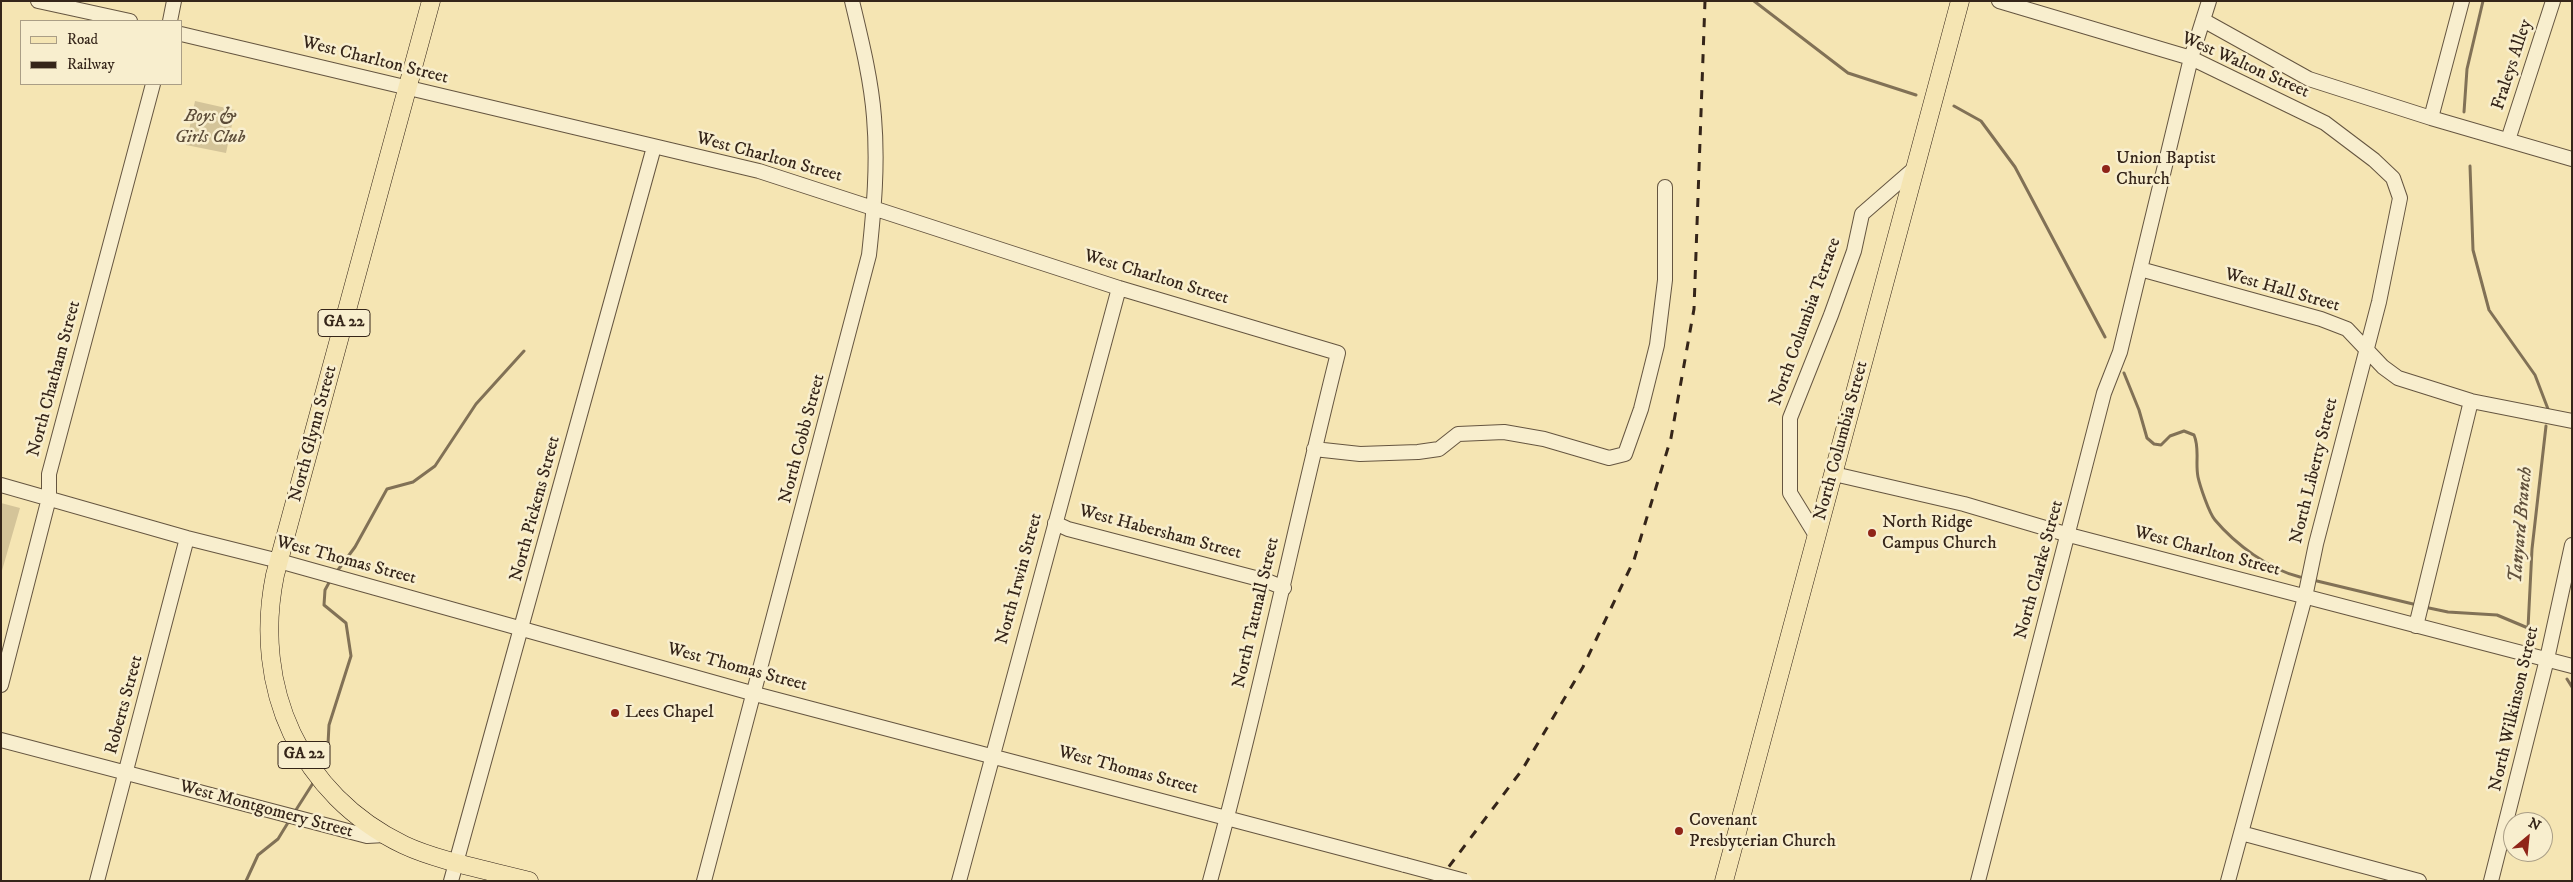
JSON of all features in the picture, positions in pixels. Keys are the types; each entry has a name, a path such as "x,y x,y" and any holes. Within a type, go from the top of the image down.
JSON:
{"main road":[{"name":"North Glynn Street","path":"385,835 357,816 328,789 308,762 287,722 275,686 269,646 270,605 279,561 409,89 431,1"},
{"name":"North Columbia Street","path":"1724,881 1960,1"},
{"name":"West Montgomery Street","path":"385,835 406,846 456,862 529,881"}],"street":[{"path":"38,1 125,20"},
{"path":"170,20 174,1"},
{"name":"North Cobb Street","path":"704,881 870,255 876,165 874,116 863,46 852,1"},
{"name":"West Walton Street","path":"1999,1 2191,58 2324,123 2374,160 2393,178 2400,198 2397,215"},
{"path":"2191,58 2209,1"},
{"path":"2431,118 2462,1"},
{"name":"Fraleys Alley","path":"2508,140 2553,1"},
{"name":"West Walton Street","path":"2203,20 2309,79 2431,118 2572,159"},
{"name":"West Charlton Street","path":"182,34 759,172 874,207 1119,288 1338,353"},
{"name":"North Clarke Street","path":"1978,881 2069,535 2104,393 2120,352 2191,58"},
{"name":"North Chatham Street","path":"1,685 49,498 49,474 153,85"},
{"name":"North Pickens Street","path":"451,881 654,147"},
{"name":"North Columbia Terrace","path":"1817,537 1790,493 1790,418 1854,251 1862,214 1916,168"},
{"path":"1314,449 1360,454 1418,452 1439,450 1458,434 1504,432 1544,439 1609,458 1625,454 1641,409 1657,345 1665,280 1665,187"},
{"name":"North Liberty Street","path":"2228,881 2305,597 2366,347 2379,302 2397,215"},
{"name":"West Hall Street","path":"2140,269 2321,319 2347,329 2383,367 2398,378 2471,401 2572,422"},
{"name":"North Irwin Street","path":"958,881 1119,288"},
{"name":"North Tattnall Street","path":"1210,881 1228,817 1284,588 1314,449 1338,353"},
{"path":"2416,626 2471,401"},
{"name":"West Charlton Street","path":"1834,474 1964,504 2069,535 2572,666"},
{"name":"West Thomas Street","path":"1,485 755,694 992,754 1465,881"},
{"name":"West Habersham Street","path":"1055,523 1068,529 1266,581 1284,588"},
{"name":"Roberts Street","path":"97,881 187,538"},
{"name":"North Wilkinson Street","path":"2491,881 2547,660 2572,546"},
{"name":"West Montgomery Street","path":"1,740 367,836 385,835"},
{"path":"2241,833 2419,881"}],"green space":[{"name":"Boys & Girls Club","path":"195,101 235,110 226,153 186,145"},
{"path":"1,503 20,508 1,574"}],"waterway":[{"path":"1754,1 1848,73 1916,95"},
{"name":"Tanyard Branch","path":"2464,112 2467,69 2483,1"},
{"path":"1954,106 1981,121 2015,167 2105,337"},
{"name":"Tanyard Branch","path":"2470,166 2473,250 2489,310 2535,375 2548,409"},
{"path":"335,574 355,547 387,489 413,482 435,466 476,404 524,351"},
{"path":"2124,373 2139,410 2147,438 2154,444 2161,445 2170,436 2184,431 2194,435 2197,445 2198,477 2215,520 2232,538 2254,555 2277,569 2300,577"},
{"name":"Tanyard Branch","path":"2429,608 2448,612 2497,615 2528,628 2532,549 2546,426"},
{"path":"320,768 328,744 329,725 351,656 346,623 324,605 325,590 331,579"},
{"path":"2317,581 2413,604"},
{"name":"Tanyard Branch","path":"2567,679 2572,687"},
{"path":"294,813 315,780"},
{"path":"246,881 258,855 278,839 289,821"}],"railway":[{"path":"1438,881 1522,770 1583,667 1634,560 1671,438 1694,309 1705,1"}],"place":[{"name":"Union Baptist Church","path":"2106,169"},
{"name":"North Ridge Campus Church","path":"1872,533"},
{"name":"Lees Chapel","path":"615,713"},
{"name":"Covenant Presbyterian Church","path":"1679,831"}]}
